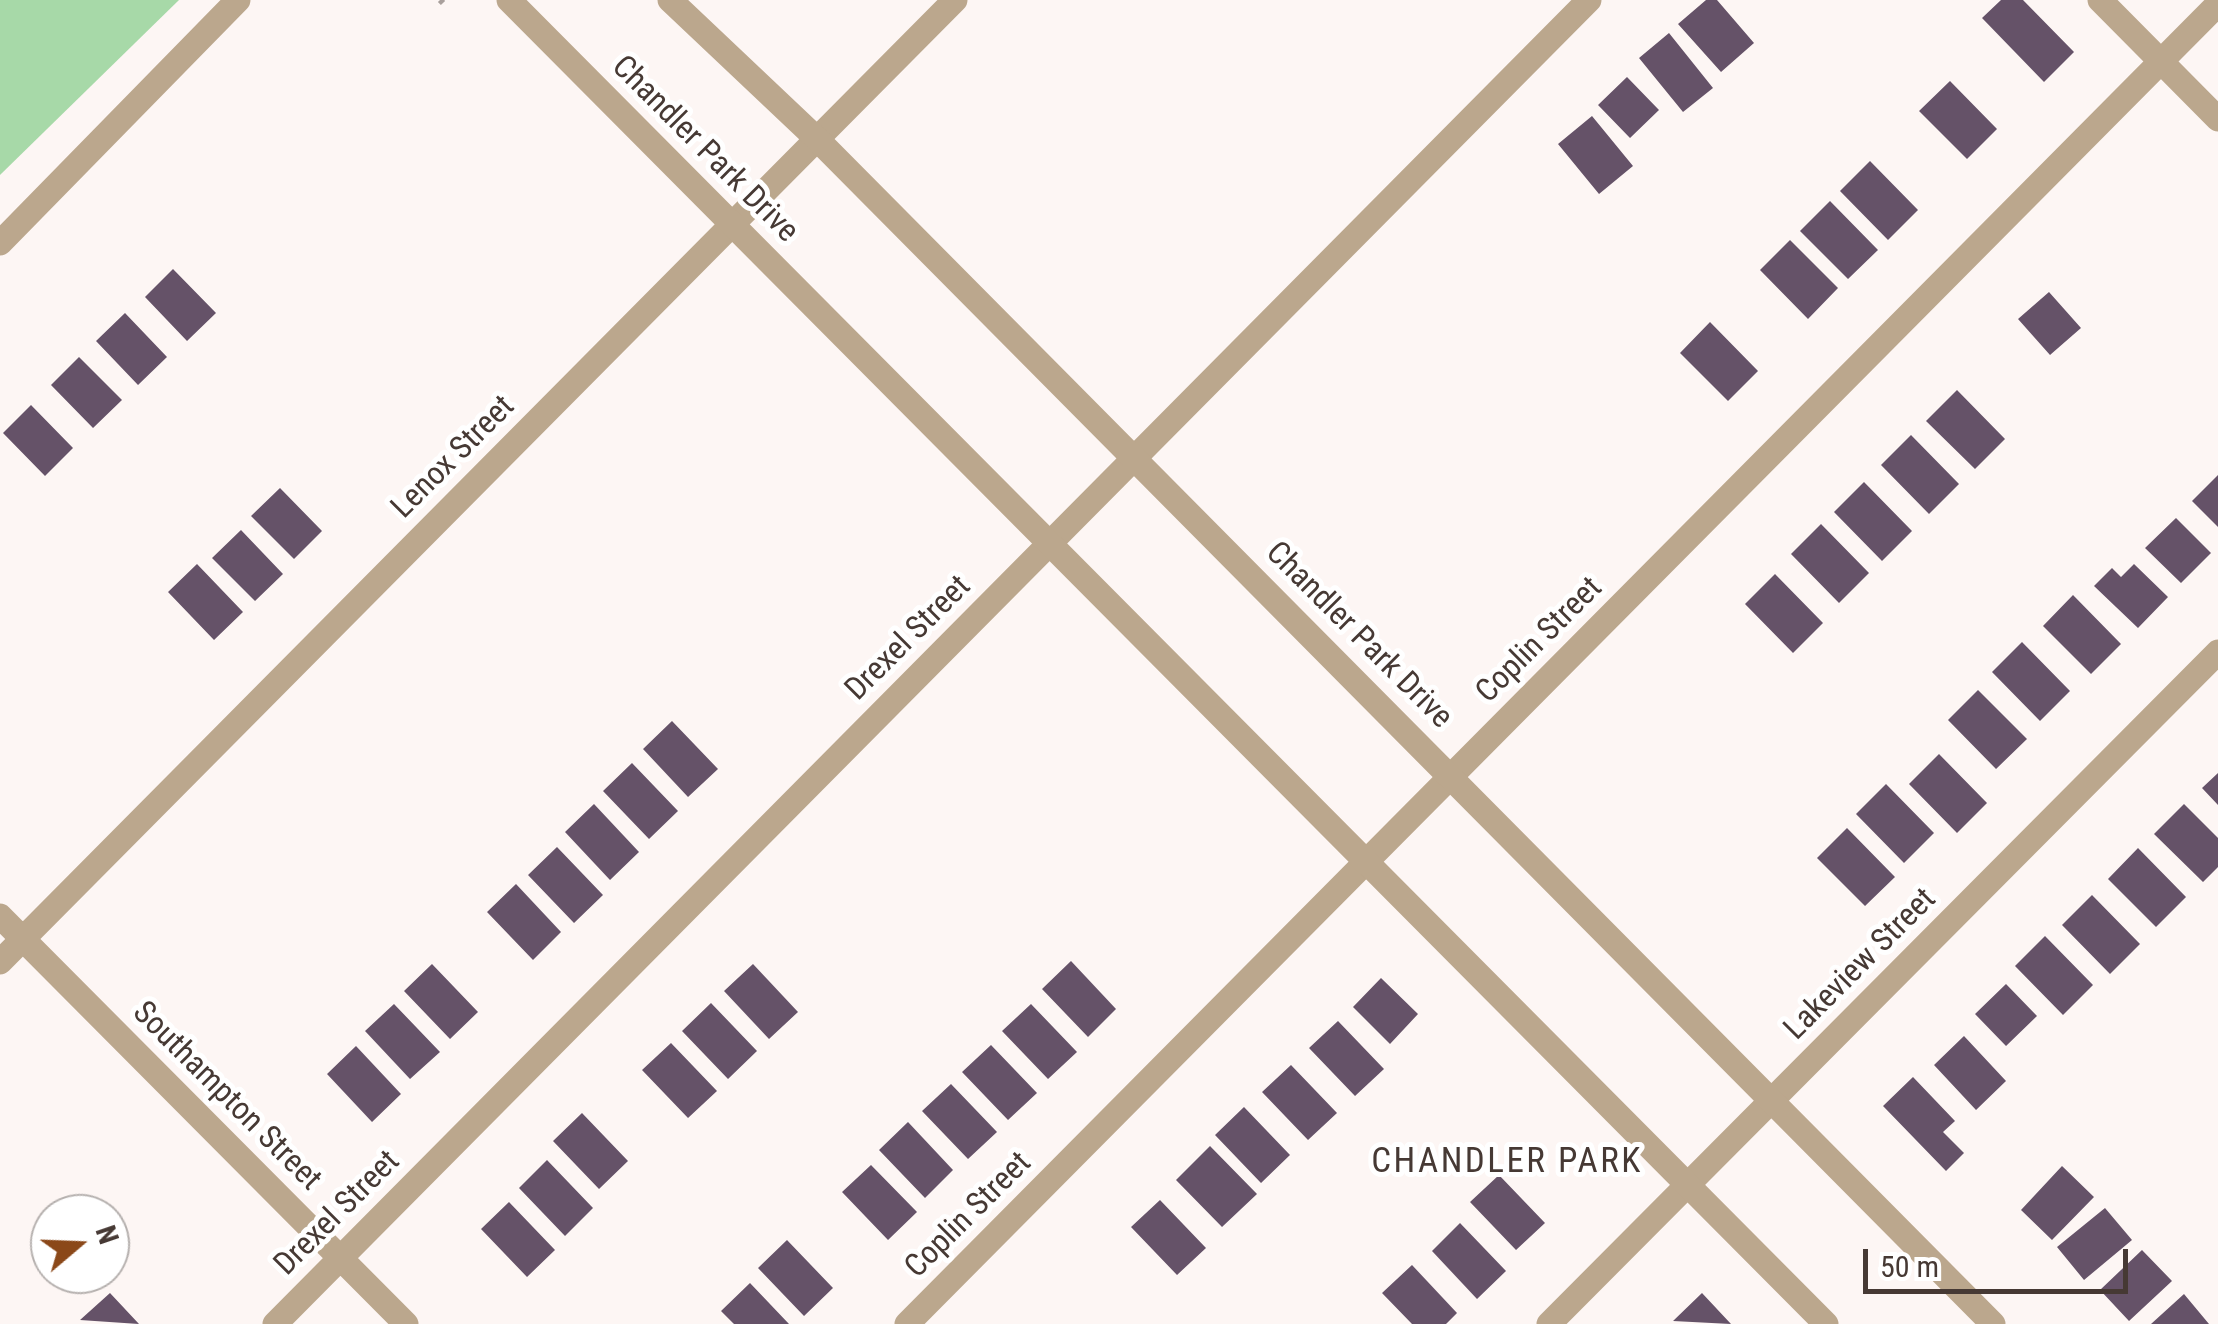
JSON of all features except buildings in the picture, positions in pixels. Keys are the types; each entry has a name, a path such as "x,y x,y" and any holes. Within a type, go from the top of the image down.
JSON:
{"street":[{"path":"0,243 238,0"},
{"name":"Chandler Park Drive","path":"510,0 1826,1324"},
{"name":"Chandler Park Drive","path":"670,0 817,138 1994,1324"},
{"name":"Lenox Street","path":"0,962 955,0"},
{"name":"Drexel Street","path":"275,1324 1589,0"},
{"path":"2100,0 2218,119"},
{"name":"Coplin Street","path":"907,1324 2218,4"},
{"name":"Lakeview Street","path":"1549,1324 2218,652"},
{"name":"Southampton Street","path":"0,916 406,1324"}],"green space":[{"path":"0,0 179,0 0,175"}],"district":[{"name":"CHANDLER PARK","path":"1507,1163"}]}
